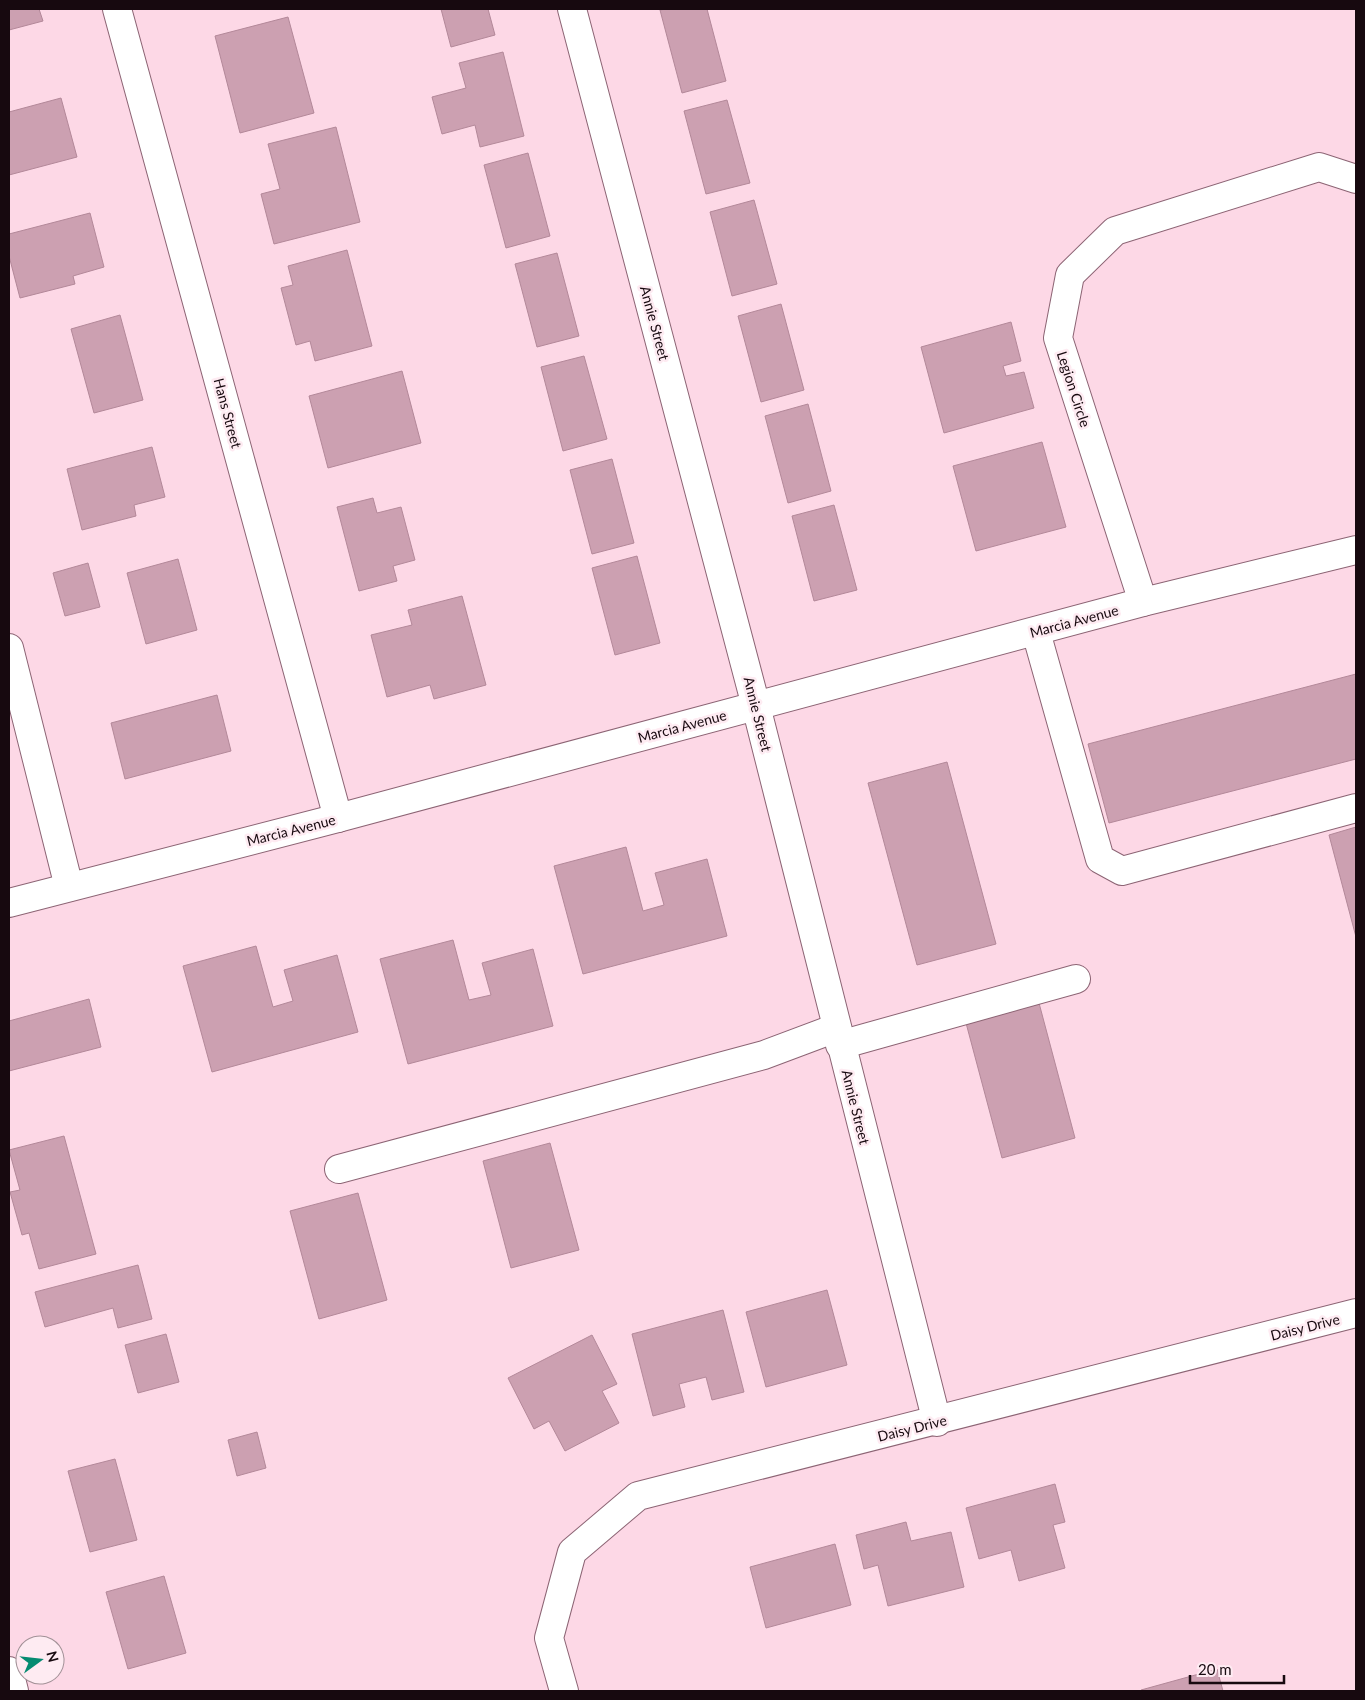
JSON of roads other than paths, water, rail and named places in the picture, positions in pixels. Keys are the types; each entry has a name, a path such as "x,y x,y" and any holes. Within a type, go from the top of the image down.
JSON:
{"street":[{"name":"Hans Street","path":"117,9 338,818"},
{"name":"Annie Street","path":"572,9 756,706 838,1037 937,1422"},
{"name":"Legion Circle","path":"1144,602 1058,338 1070,275 1115,231 1319,167 1356,179"},
{"name":"Marcia Avenue","path":"9,903 338,818 1144,602 1356,550"},
{"path":"1036,632 1100,859 1122,870 1356,808"},
{"path":"9,648 68,887"},
{"path":"339,1168 764,1055 1076,979"},
{"name":"Daisy Drive","path":"564,1691 549,1638 572,1552 638,1496 937,1422 1356,1313"},
{"path":"9,1670 14,1691"}]}
